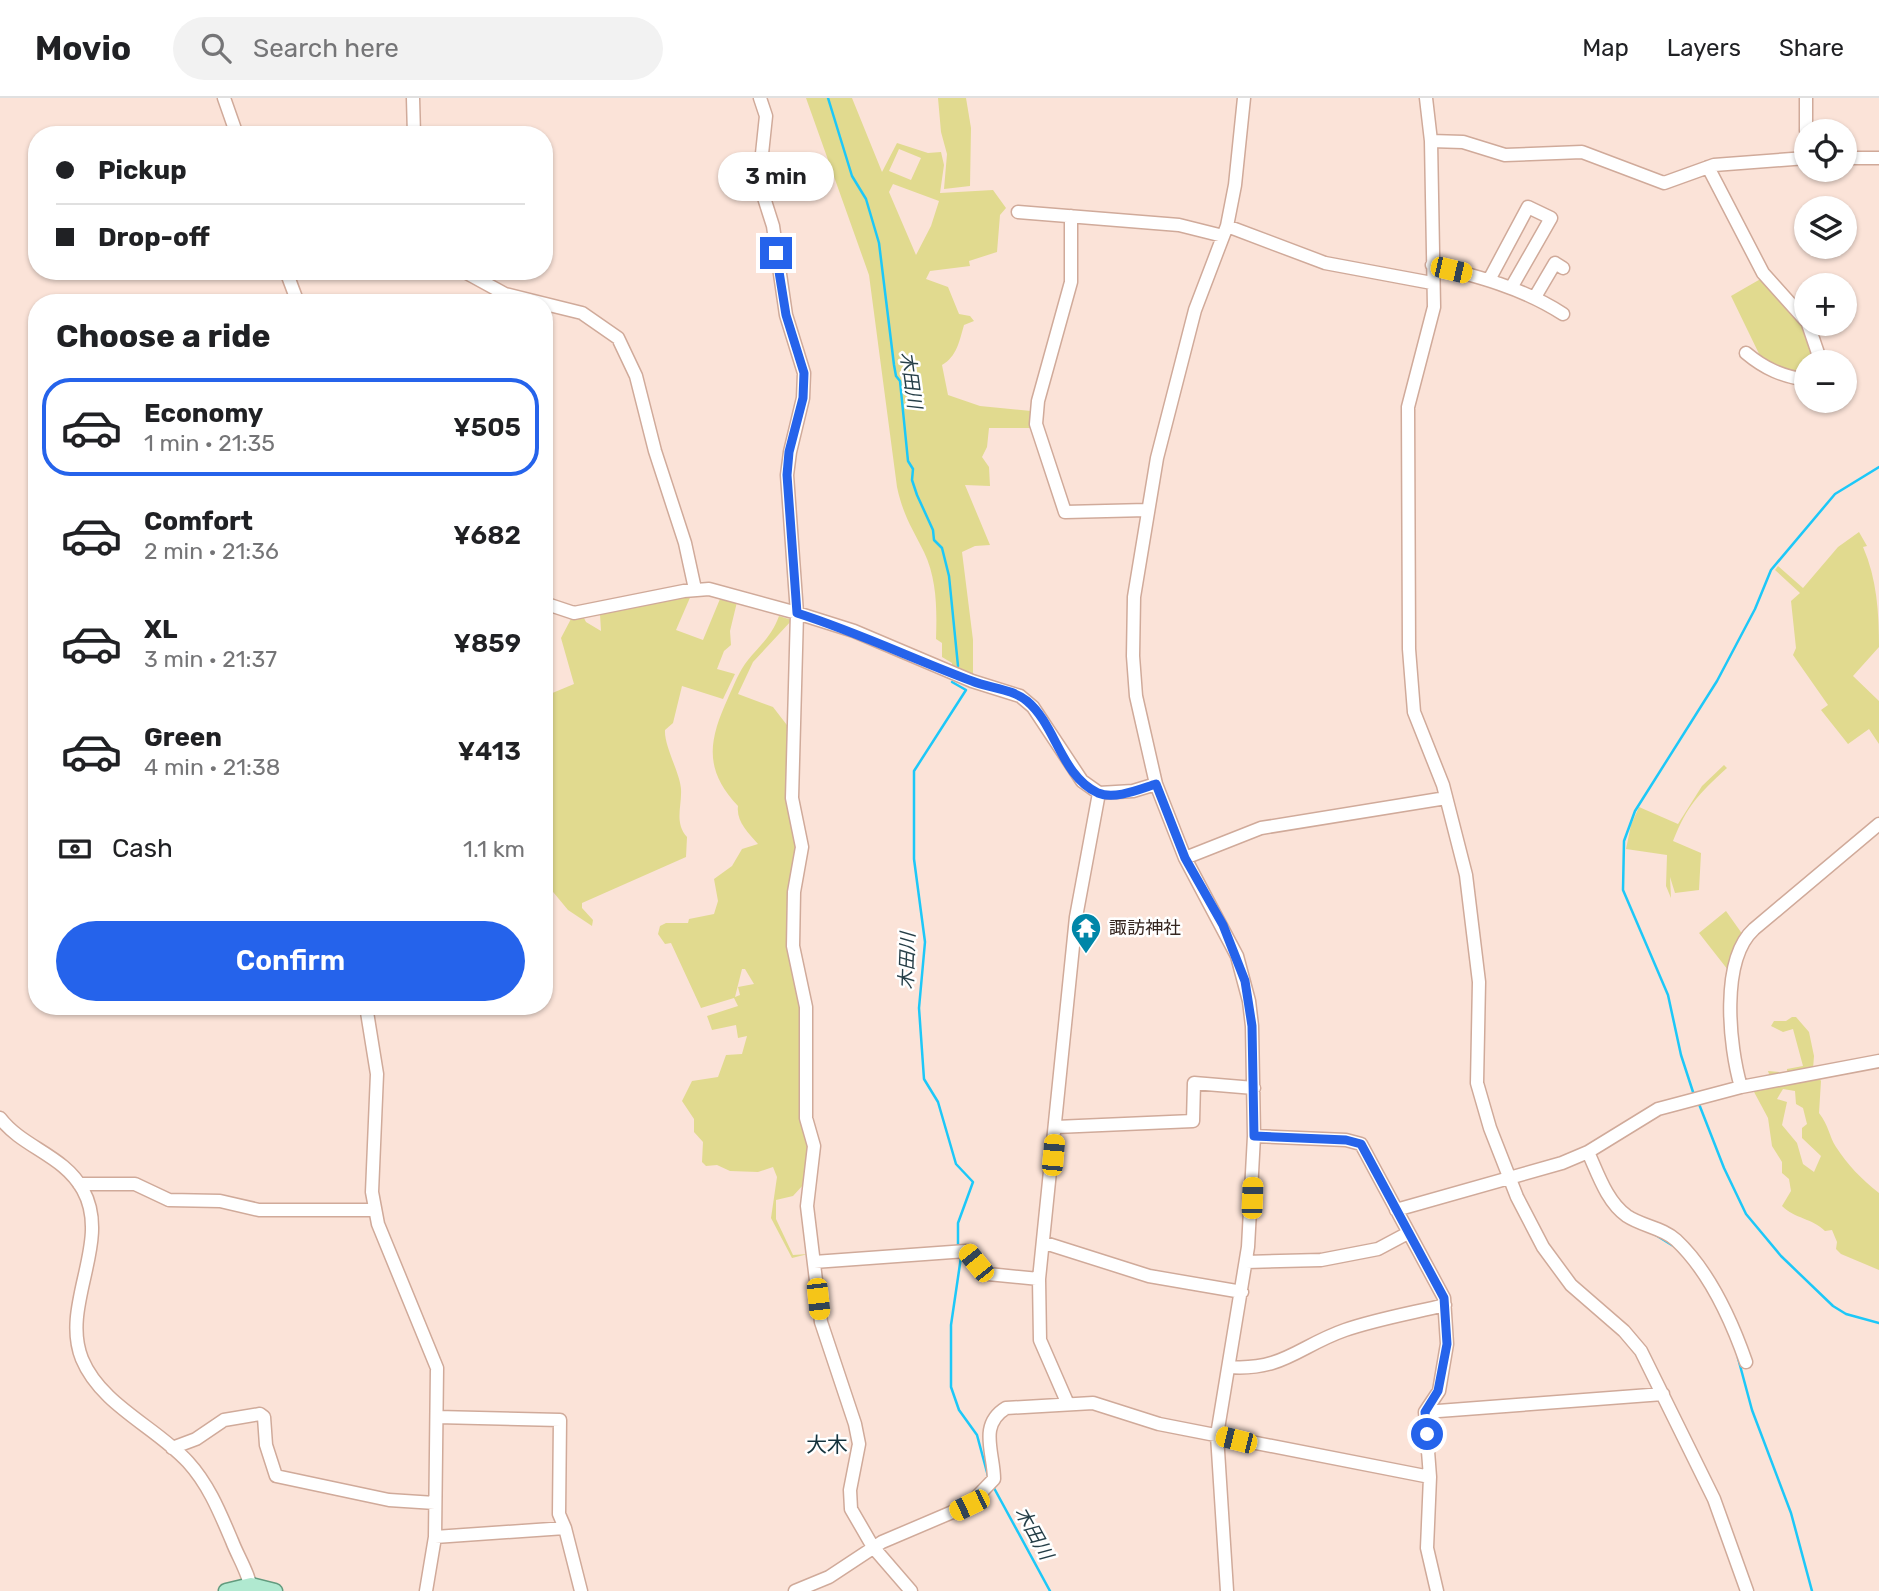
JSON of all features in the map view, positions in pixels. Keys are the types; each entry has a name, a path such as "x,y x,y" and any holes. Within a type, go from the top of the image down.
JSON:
{"main road":[{"path":"226,1591 251,1588 275,1591"}],"street":[{"path":"224,98 234,126"},
{"path":"413,98 414,126"},
{"path":"760,98 766,116 759,182 773,226 786,315 804,373 803,398 789,452 787,475 797,613 792,798 802,847 794,892 793,946 806,1007 806,1118 814,1146 807,1206 821,1322 855,1424 859,1444 850,1490 851,1509 873,1547 911,1591"},
{"path":"1227,1591 1217,1435 1246,1262 1254,1136 1252,1026 1245,981 1223,925 1185,858 1156,784 1136,696 1133,656 1134,597 1147,510 1178,368 1195,310 1225,231 1238,159 1244,98"},
{"path":"1426,98 1431,141 1434,307 1408,407 1409,649 1414,712 1446,798 1466,874 1479,982 1477,1083 1485,1115 1511,1179 1556,1269 1624,1331 1641,1351 1714,1499 1747,1591"},
{"path":"1806,98 1807,119"},
{"path":"1431,141 1463,142 1504,155 1582,152 1664,183 1708,167 1794,159"},
{"path":"1857,158 1879,158"},
{"path":"1708,167 1763,273 1794,308"},
{"path":"1489,280 1528,207 1551,218 1511,288"},
{"path":"1018,212 1225,231 1325,263 1432,283"},
{"path":"1071,216 1071,282 1038,401 1036,424 1041,445 1065,512 1147,510"},
{"path":"1535,297 1555,263 1563,268"},
{"path":"1432,265 1511,288 1535,297 1563,314"},
{"path":"479,280 505,294"},
{"path":"553,303 582,313 618,338 636,376 654,452 685,543 695,589"},
{"path":"1746,353 1760,365 1784,377 1794,378"},
{"path":"553,606 574,613 695,589 722,592 797,613 854,631 972,681 1020,696 1033,706 1082,781 1099,793 1133,792 1156,784"},
{"path":"1067,1402 1040,1340 1040,1279 1076,917 1099,793"},
{"path":"1185,858 1261,828 1446,798"},
{"path":"1741,1087 1736,1068 1730,986 1731,970 1740,946 1754,929 1879,824"},
{"path":"367,1015 377,1074 372,1192 377,1224 437,1368 435,1537 426,1591"},
{"path":"1396,1210 1511,1179 1588,1152 1658,1110 1741,1087 1879,1061"},
{"path":"1056,1127 1193,1121 1194,1083 1254,1088"},
{"path":"0,1118 18,1137 63,1165 79,1184 88,1202 91,1232 79,1304 78,1341 82,1359 95,1380 190,1464 210,1492 251,1588"},
{"path":"1254,1136 1356,1141 1367,1152 1444,1298 1447,1344 1438,1391 1425,1412 1430,1477 1427,1548 1437,1591"},
{"path":"1588,1152 1610,1199 1626,1216 1675,1238 1695,1263 1731,1318 1746,1362"},
{"path":"79,1184 135,1184 169,1200 220,1201 260,1210 375,1210"},
{"path":"1246,1262 1321,1260 1367,1252 1378,1250 1408,1233"},
{"path":"1045,1243 1149,1276 1242,1292"},
{"path":"814,1262 966,1251 988,1274 1040,1279"},
{"path":"1229,1367 1254,1369 1297,1356 1343,1330 1445,1305"},
{"path":"1425,1412 1663,1394"},
{"path":"795,1591 829,1577 873,1547 969,1505 990,1486 994,1475 989,1434 991,1424 1006,1408 1067,1402 1093,1403 1158,1424 1430,1477"},
{"path":"172,1448 196,1440 224,1420 260,1414 264,1417 266,1445 276,1476 389,1500 435,1503"},
{"path":"437,1417 560,1420 559,1514 581,1591"},
{"path":"435,1537 565,1528"}],"shaded area":[{"path":"806,98 852,98 882,172 897,143 928,153 941,152 944,165 940,193 993,190 1006,208 1000,215 997,252 969,261 970,266 930,271 926,279 948,287 959,314 970,316 974,321 964,325 954,353 942,365 948,395 980,406 1031,411 1031,428 989,428 987,447 982,457 989,467 990,486 965,485 990,545 975,546 962,552 973,640 973,675 952,668 952,663 942,657 942,643 936,639 932,573 899,497 869,275","holes":["899,149 921,158 911,180 889,171","893,184 939,201 931,226 916,255 889,192"]},
{"path":"938,98 966,98 971,128 970,186 944,189 947,154 941,132"},
{"path":"1764,277 1794,316 1794,336 1806,336 1812,349 1794,350 1794,372 1762,360 1731,296"},
{"path":"1859,532 1867,546 1863,547 1874,584 1879,647 1853,676 1879,701 1879,744 1869,729 1848,744 1821,710 1828,705 1793,655 1796,648 1791,601 1800,593 1775,570 1778,566 1803,588 1838,547"},
{"path":"692,593 676,630 703,640 720,599 726,597 737,602 730,631 731,645 724,651 717,669 735,674 723,699 682,686 673,723 665,730 680,783 680,820 687,837 686,857 582,903 582,908 593,920 592,926 568,910 553,892 553,693 574,684 561,638 572,617 583,616 586,622 601,631 600,614"},
{"path":"779,616 792,620 753,662 738,694 773,707 790,729 803,835 808,839 797,917 810,1141 804,1184 793,1196 776,1200 776,1219 793,1255 808,1254 792,1258 771,1218 777,1177 773,1167 758,1172 730,1171 717,1165 706,1166 702,1162 703,1142 694,1132 694,1119 682,1101 692,1081 718,1077 726,1055 742,1054 747,1036 738,1038 736,1025 712,1030 707,1016 738,1006 734,998 701,1008 671,943 665,944 658,934 660,926 666,923 688,923 689,919 714,914 718,901 714,879 732,866 742,849 758,844 744,826 739,817 738,806 719,779 714,767 714,741 722,713 739,673","holes":["742,969 745,969 754,984 738,987 740,995 735,997"]},
{"path":"1724,765 1727,768 1689,809 1673,841 1701,853 1699,890 1675,893 1670,877 1671,898 1666,886 1667,855 1626,849 1631,825 1639,807 1678,824 1702,786"},
{"path":"1726,911 1743,935 1728,970 1699,933"},
{"path":"1796,1017 1809,1032 1814,1056 1813,1069 1821,1081 1819,1113 1834,1143 1845,1160 1879,1193 1879,1270 1841,1254 1836,1249 1837,1242 1832,1230 1825,1231 1782,1206 1791,1191 1789,1179 1782,1173 1782,1162 1772,1146 1768,1118 1753,1090 1770,1077 1768,1071 1779,1072 1781,1076 1787,1075 1787,1069 1803,1066 1793,1029 1783,1032 1771,1026 1774,1021 1786,1021","holes":["1783,1089 1795,1091 1796,1104 1803,1108 1807,1124 1802,1128 1802,1138 1821,1156 1814,1172 1803,1164 1797,1143 1782,1125 1787,1102 1777,1099"]}],"waterway":[{"name":"木田川","path":"828,98 852,176 866,199 879,243 894,365 900,381 908,461 913,469 912,480 917,495 933,530 934,540 942,548 949,576 958,666"},
{"path":"1693,1092 1681,1055 1668,995 1623,890 1624,841 1635,811 1717,681 1755,609 1771,570 1835,494 1879,467"},
{"name":"木田川","path":"952,682 966,690 914,771 914,859 925,942 919,1008 924,1079 938,1102 956,1164 973,1182 958,1223 958,1249"},
{"path":"1699,1104 1724,1168 1746,1214 1781,1256 1833,1306 1846,1314 1879,1323"},
{"path":"1654,1234 1675,1247"},
{"name":"木田川","path":"961,1257 951,1325 951,1387 959,1410 977,1435 988,1476"},
{"path":"1738,1358 1752,1410 1791,1513 1812,1591"},
{"name":"木田川","path":"994,1488 1050,1591"}],"place":[{"name":"諏訪神社","path":"1086,955"}],"district":[{"name":"大木","path":"827,1444"}],"route":[{"path":"776,253 786,315 804,373 803,398 789,452 787,475 797,613 854,631 972,681 1020,696 1033,706 1082,781 1099,793 1110,795 1133,792 1156,784 1185,858 1223,925 1245,981 1254,1060 1254,1136 1346,1140 1361,1144 1444,1298 1447,1344 1438,1391 1425,1412 1427,1434"}]}
